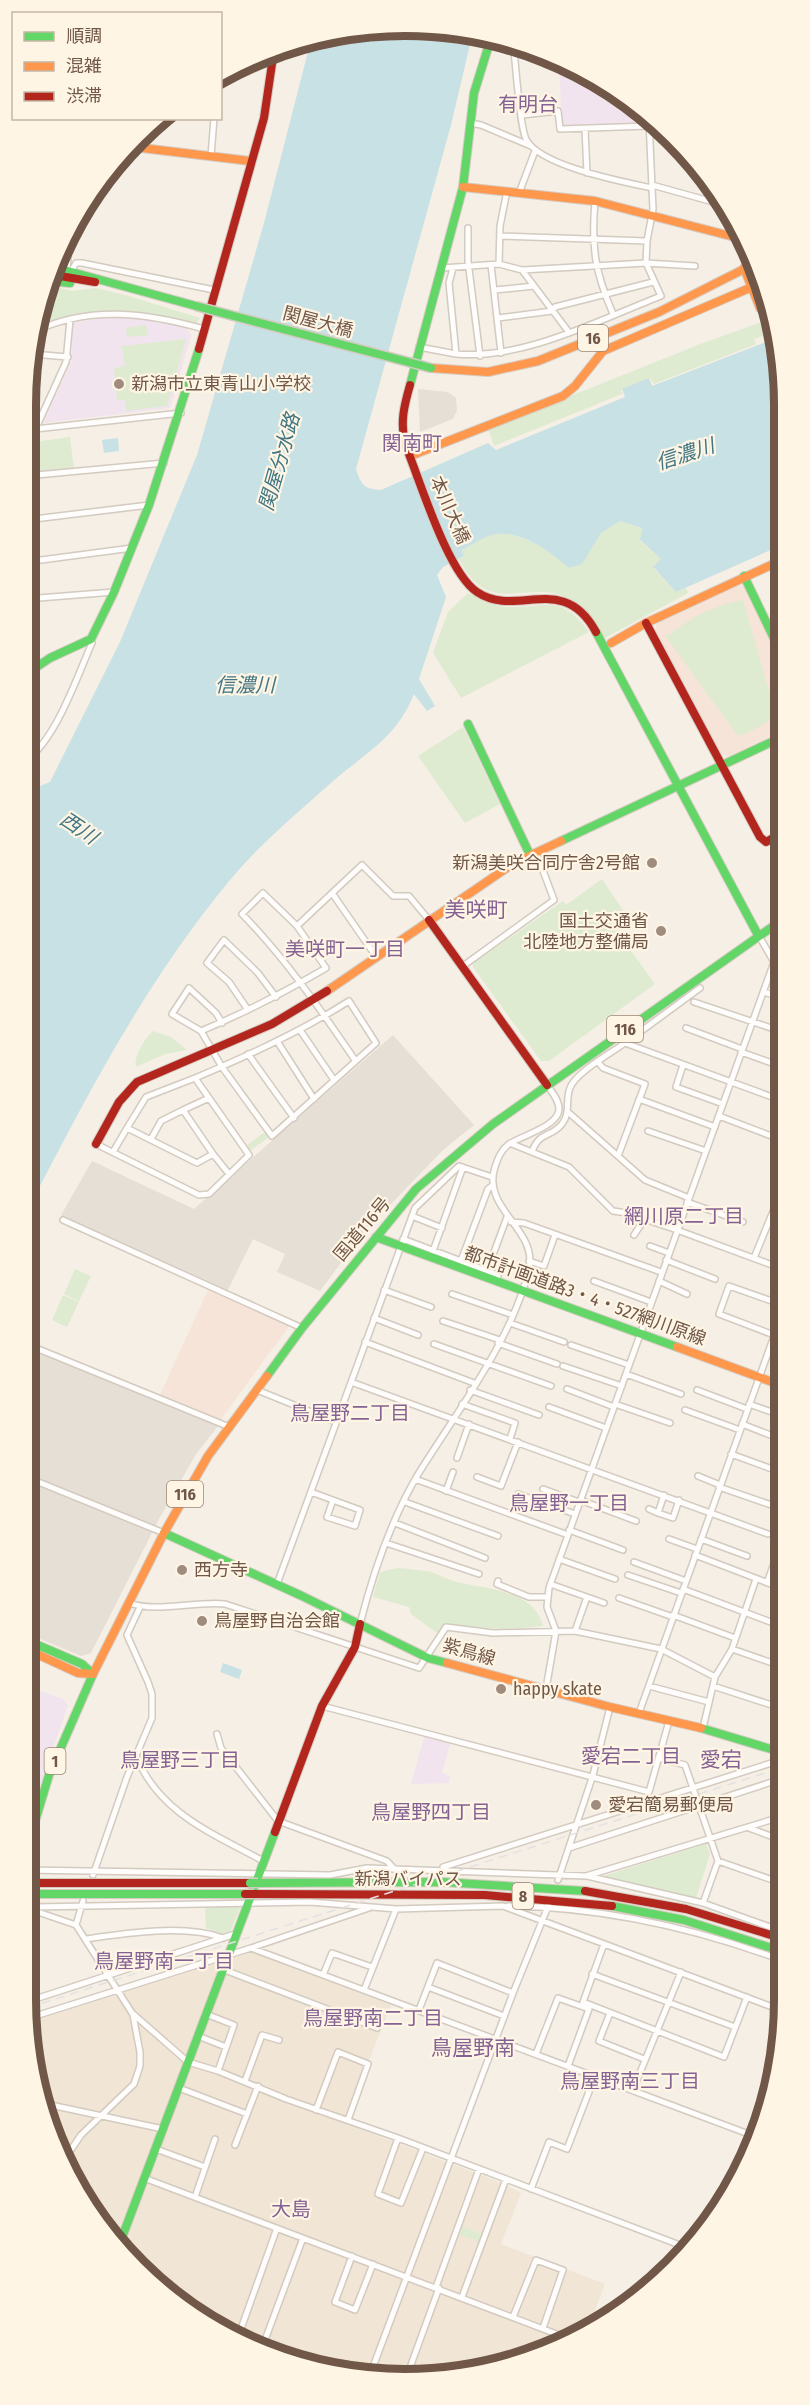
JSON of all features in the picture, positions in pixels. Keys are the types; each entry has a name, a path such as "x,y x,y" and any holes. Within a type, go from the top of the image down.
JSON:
{"main road":[{"name":"本川大橋","path":"489,46 474,93 463,187 418,347 401,428 415,471 466,583 485,596 504,600 548,596 568,603 584,615 600,639 758,935"},
{"path":"36,668 91,639 114,592 150,505 181,413 250,161 268,105 273,61"},
{"path":"141,148 250,161"},
{"path":"463,187 595,201 731,231"},
{"path":"744,268 761,309"},
{"name":"関屋大橋","path":"119,285 431,368 488,372 538,361 659,312 744,268"},
{"name":"16","path":"62,269 119,285"},
{"name":"16","path":"60,276 119,285"},
{"path":"58,281 97,282"},
{"path":"410,456 563,396 574,389 594,358 603,351 752,287"},
{"path":"611,643 646,623 774,563"},
{"path":"744,576 774,638"},
{"path":"646,623 760,837 766,842 774,838"},
{"path":"468,724 533,854"},
{"path":"96,1144 118,1102 137,1082 272,1024 314,1000 494,874 774,741"},
{"path":"429,920 463,966 490,1009 547,1085"},
{"name":"国道116号","path":"93,1674 164,1533 227,1426 302,1328 416,1189 460,1149 774,925"},
{"name":"都市計画道路3・4・527網川原線","path":"376,1237 402,1243 522,1291 774,1383"},
{"name":"紫鳥線","path":"164,1533 277,1584 428,1658 610,1707 703,1728 774,1750"},
{"path":"122,2237 322,1706 355,1647 360,1624"},
{"path":"36,1644 82,1664 93,1674"},
{"path":"36,1653 78,1672 93,1674"},
{"name":"1","path":"36,1818 49,1775 93,1674"},
{"name":"新潟バイパス","path":"36,1883 500,1884 586,1891 666,1904 774,1936"},
{"name":"新潟バイパス","path":"36,1894 249,1897 494,1895 584,1902 662,1915 774,1949"}],"street":[{"path":"514,53 524,134 536,152 587,173 652,186 713,202"},
{"path":"522,115 558,111 560,129 644,124"},
{"path":"211,156 214,120"},
{"path":"470,123 481,125 531,146"},
{"path":"585,129 587,173"},
{"path":"418,347 480,356 501,353 661,296 652,282 646,263 647,241 653,215 649,129"},
{"path":"519,193 536,152"},
{"path":"499,264 500,236 507,192"},
{"path":"595,201 592,239 596,265 613,314"},
{"path":"468,228 469,267 480,356"},
{"path":"500,236 647,241"},
{"path":"69,253 69,270"},
{"path":"69,270 76,263 82,263 214,290"},
{"path":"442,268 499,264 522,270 646,263 695,266"},
{"path":"491,265 501,353"},
{"path":"453,268 448,283 456,354"},
{"path":"522,270 568,331"},
{"path":"498,318 552,310 555,307 604,293 652,282"},
{"path":"495,290 534,286"},
{"path":"44,328 100,314 133,314 166,319 204,329"},
{"path":"36,427 68,357 70,320"},
{"path":"39,355 68,357"},
{"path":"36,429 181,413"},
{"path":"36,475 165,463"},
{"path":"36,519 150,505"},
{"path":"36,561 132,548"},
{"path":"36,598 114,592"},
{"path":"36,753 61,711 92,643 91,639"},
{"path":"463,966 554,900 533,854"},
{"path":"297,926 362,865 393,896 409,896 429,920"},
{"path":"201,1031 276,997 301,982 326,968 297,926 263,893 242,914 275,947 301,982 314,1000 356,1060"},
{"path":"332,893 377,958"},
{"path":"546,1689 556,1631 547,1607 550,1584 774,962 758,935"},
{"path":"248,1010 229,982 207,963 224,940 258,973 276,997"},
{"path":"113,1152 147,1097 222,1067 277,1041 349,1001 376,1043 272,1136 222,1067 201,1031 172,1014 189,988 216,1013 222,1023"},
{"path":"532,1152 538,1138 562,1124 568,1112 567,1101 570,1085 700,988"},
{"path":"764,992 774,996"},
{"path":"694,1002 774,1029"},
{"path":"686,1028 774,1063"},
{"path":"300,1030 334,1080"},
{"path":"277,1041 314,1099"},
{"path":"625,1043 774,1098"},
{"path":"248,1054 294,1118"},
{"path":"598,1062 603,1068 645,1084 618,1156"},
{"path":"683,1065 676,1086 723,1104"},
{"path":"96,1144 199,1195 209,1194 249,1155 195,1078"},
{"path":"360,1624 375,1564 415,1479 510,1323 522,1291 530,1261 526,1242 496,1198 492,1177 500,1153 510,1144 546,1125 558,1114 558,1101 547,1085"},
{"path":"151,1139 161,1121 209,1098"},
{"path":"639,1099 715,1127"},
{"path":"183,1110 213,1155 229,1174"},
{"path":"568,1112 645,1180 743,1222"},
{"path":"719,1116 774,1137"},
{"path":"127,1128 196,1163 213,1155"},
{"path":"648,1131 706,1151"},
{"path":"510,1144 520,1145 569,1167 613,1211 627,1213 774,1266"},
{"path":"277,1584 415,1208 459,1166 492,1177"},
{"path":"433,1251 463,1167"},
{"path":"461,1261 488,1189 493,1185"},
{"path":"754,1258 774,1208"},
{"path":"412,1216 442,1228"},
{"path":"509,1219 662,1272"},
{"path":"487,1271 509,1219"},
{"path":"63,1220 302,1328"},
{"path":"634,1235 644,1220"},
{"path":"768,1222 774,1224"},
{"path":"530,1261 544,1266 555,1235"},
{"path":"402,1243 433,1251 498,1275 497,1281"},
{"path":"650,1245 669,1253"},
{"path":"666,1260 715,1279"},
{"path":"594,1281 651,1302"},
{"path":"659,1281 687,1294"},
{"path":"639,1713 774,1335 719,1314 729,1286 774,1302"},
{"path":"384,1290 431,1307"},
{"path":"452,1294 513,1315"},
{"path":"374,1318 418,1335"},
{"path":"443,1321 621,1386"},
{"path":"510,1323 564,1342"},
{"path":"365,1342 474,1383"},
{"path":"434,1344 551,1386"},
{"path":"571,1345 629,1365"},
{"path":"770,1347 774,1349"},
{"path":"36,1348 227,1426"},
{"path":"626,1374 681,1395"},
{"path":"351,1382 680,1500 768,1534"},
{"path":"255,1389 336,1422"},
{"path":"567,1389 670,1423"},
{"path":"470,1390 539,1415"},
{"path":"697,1390 774,1413"},
{"path":"462,1404 515,1423 510,1439"},
{"path":"549,1407 606,1428"},
{"path":"685,1410 774,1437"},
{"path":"457,1458 469,1424"},
{"path":"477,1477 501,1486 518,1442"},
{"path":"731,1454 774,1470"},
{"path":"446,1491 453,1472"},
{"path":"698,1476 774,1506"},
{"path":"415,1479 623,1550"},
{"path":"36,1481 164,1533"},
{"path":"543,1489 636,1521"},
{"path":"311,1492 333,1500 360,1510 355,1526 327,1517 333,1500"},
{"path":"518,1494 575,1514"},
{"path":"658,1513 664,1495"},
{"path":"649,1509 673,1518 680,1500"},
{"path":"405,1502 498,1536"},
{"path":"395,1523 485,1558"},
{"path":"669,1539 774,1585"},
{"path":"701,1539 747,1556"},
{"path":"386,1543 479,1574"},
{"path":"559,1559 615,1579"},
{"path":"634,1562 686,1581"},
{"path":"767,1583 774,1563"},
{"path":"628,1575 774,1623"},
{"path":"703,1728 715,1677 732,1648 756,1579"},
{"path":"498,1581 497,1584 529,1597 548,1597"},
{"path":"550,1584 604,1603"},
{"path":"575,1631 587,1597"},
{"path":"620,1598 735,1638"},
{"path":"129,1603 140,1607 209,1602 225,1604 419,1668 428,1658 446,1627 493,1633 575,1631 661,1649 685,1659 715,1677"},
{"path":"94,1872 152,1718 150,1688 127,1635 140,1607"},
{"path":"732,1648 774,1663"},
{"path":"648,1686 709,1702"},
{"path":"713,1686 774,1706"},
{"path":"322,1706 593,1775 649,1792 669,1721"},
{"path":"559,1878 593,1775 610,1707"},
{"path":"217,1734 221,1748 278,1821 387,1861 394,1869"},
{"path":"136,1756 158,1794 183,1818 263,1861"},
{"path":"658,1758 685,1765 718,1861 703,1903"},
{"path":"439,1869 774,1762"},
{"path":"569,1848 774,1781"},
{"path":"36,1870 258,1872 330,1875 367,1868 439,1869 559,1878 586,1876 774,1819"},
{"path":"749,1828 774,1837"},
{"path":"718,1861 774,1881"},
{"path":"586,1876 703,1903 774,1928"},
{"path":"36,1907 249,1897 396,1909 548,1905 642,1920 748,1948 774,1957"},
{"path":"76,1924 81,1904"},
{"path":"373,2367 450,2158 548,1905"},
{"path":"503,1906 774,2007"},
{"path":"37,2015 373,1907"},
{"path":"364,1990 396,1909"},
{"path":"36,1912 76,1924 132,2013 188,2062 245,2081 316,2110 398,2138 680,2245"},
{"path":"86,1939 125,1933 206,1932 223,1938"},
{"path":"36,1999 235,1934"},
{"path":"604,1944 583,2002 724,2057 747,1997"},
{"path":"251,1948 749,2134"},
{"path":"323,1975 332,1953 372,1967"},
{"path":"419,2010 437,1963 513,1993"},
{"path":"222,1970 376,2028"},
{"path":"633,2090 681,1972"},
{"path":"592,1974 735,2027"},
{"path":"428,1987 504,2016"},
{"path":"536,2054 558,1998 579,2005 589,2009 568,2066"},
{"path":"69,2152 81,2135 134,2084 140,2066 132,2013"},
{"path":"609,2013 599,2042 644,2059"},
{"path":"206,2014 234,2025 218,2071"},
{"path":"245,2081 262,2035 279,2040"},
{"path":"198,2036 226,2047"},
{"path":"316,2110 339,2052 368,2064 348,2120"},
{"path":"531,2189 549,2142 567,2149 595,2076"},
{"path":"235,2145 258,2086"},
{"path":"179,2088 247,2115"},
{"path":"52,2105 163,2130"},
{"path":"398,2138 378,2194 401,2203 423,2148"},
{"path":"195,2197 215,2139"},
{"path":"156,2148 205,2167"},
{"path":"409,2369 479,2169"},
{"path":"144,2178 559,2335"},
{"path":"462,2297 506,2179"},
{"path":"240,2330 277,2228"},
{"path":"265,2341 303,2238"},
{"path":"352,2256 335,2302 355,2310 373,2264"},
{"path":"513,2317 536,2260 563,2270 543,2328"}],"shaded area":[{"path":"559,70 590,85 644,124 643,125 562,126"},
{"name":"新潟市立東青山小学校","path":"134,317 187,328 191,336 170,408 43,423 72,360 72,323 101,318"},
{"path":"418,389 448,392 456,398 457,410 453,419 420,432"},
{"path":"737,585 744,586 774,650 774,735 728,757 721,754 655,630 657,622"},
{"path":"393,1035 474,1125 443,1150 364,1232 320,1291 277,1272 285,1254 253,1239 228,1290 61,1215 92,1161 194,1209"},
{"path":"208,1290 290,1325 221,1419 160,1395"},
{"path":"36,1349 218,1426 196,1454 159,1519 91,1653 81,1656 36,1637"},
{"path":"36,1690 63,1699 68,1705 36,1798"},
{"path":"425,1734 451,1740 442,1773 450,1776 449,1783 411,1784"},
{"path":"253,1952 391,2005 344,2123 502,2183 521,2193 501,2244 605,2284 591,2319 563,2333 560,2332 559,2335 546,2341 501,2356 453,2366 405,2369 357,2366 309,2356 264,2341 220,2320 180,2293 144,2261 112,2225 85,2184 64,2141 49,2096 39,2048 37,2020"}],"green space":[{"path":"56,287 71,291 96,288 200,318 195,326 167,318 101,313 45,327"},
{"path":"764,321 767,334 754,339 756,344 654,384 650,378 621,390 622,394 494,446 488,429 703,343"},
{"path":"146,325 148,335 127,337 126,328"},
{"path":"186,339 167,406 126,411 125,400 117,401 114,368 125,366 122,346"},
{"path":"70,437 74,470 36,474 36,442"},
{"path":"620,521 642,528 640,541 661,559 653,568 676,592 686,588 688,593 605,638 590,616 579,605 563,596 546,592 500,593 485,589 472,578 459,559 464,556 462,550 479,540 497,534 507,534 536,544 570,568 582,563 601,533"},
{"path":"468,593 487,603 502,607 552,605 561,607 579,620 589,632 461,698 433,653 448,612"},
{"path":"743,600 774,709 774,717 750,732 738,736 666,637 702,613"},
{"path":"463,727 500,804 465,823 418,756"},
{"path":"602,879 625,913 611,923 655,984 549,1061 541,1061 473,967 473,963 563,901 566,905"},
{"path":"153,1031 171,1037 187,1050 165,1054 136,1067 136,1058 140,1048"},
{"path":"265,1132 269,1137 250,1151 246,1146"},
{"path":"75,1269 91,1276 79,1301 64,1294"},
{"path":"63,1295 79,1302 67,1327 52,1320"},
{"path":"398,1568 431,1572 454,1581 508,1593 530,1605 538,1614 543,1626 495,1628 447,1624 437,1633 411,1614 409,1607 373,1597 380,1572"},
{"path":"706,1844 710,1854 696,1898 606,1877 606,1875"},
{"path":"205,1906 241,1906 230,1932 224,1934 206,1928"},
{"path":"461,2226 482,2234 479,2242 458,2234"}],"water":[{"name":"信濃川","path":"381,37 429,37 471,42 451,125 356,469 360,479 367,487 381,490 488,443 496,450 625,397 622,389 649,378 652,386 768,341 774,405 774,549 676,592 653,567 661,559 640,540 642,528 620,521 601,533 582,564 569,568 536,544 507,534 488,536 462,550 464,556 443,567 437,575 446,597 419,679 435,706 427,711 414,694 407,709 389,734 279,829 230,880 171,958 144,999 71,1126 36,1194 36,784 40,786 50,782 120,642 197,455 264,223 309,49 333,43"},
{"path":"118,438 119,451 104,453 102,440"},
{"path":"223,1663 242,1670 239,1679 220,1672"}],"railway":[{"path":"36,2005 774,1770"}],"traffic: fast":[{"path":"410,385 463,187 474,93 489,46"},
{"path":"62,269 196,306"},
{"path":"58,282 70,283"},
{"path":"196,306 431,368"},
{"path":"36,667 50,658 91,639 114,592 149,505 199,349"},
{"path":"744,576 774,638"},
{"path":"596,632 758,935"},
{"path":"468,724 530,855"},
{"path":"561,841 774,741"},
{"path":"267,1376 302,1328 416,1189 493,1124 774,926"},
{"path":"376,1237 677,1347"},
{"path":"164,1533 302,1596 428,1658 447,1663"},
{"path":"36,1644 82,1664 93,1674"},
{"path":"36,1818 49,1775 93,1674"},
{"path":"701,1728 774,1750"},
{"path":"122,2237 275,1832"},
{"path":"258,1883 442,1882 585,1891"},
{"path":"250,1883 258,1883"},
{"path":"36,1894 245,1894"},
{"path":"612,1906 684,1920 774,1949"}],"traffic: slow":[{"path":"141,148 250,161"},
{"path":"463,187 595,201 733,237"},
{"path":"431,368 488,372 538,361 659,312 747,267"},
{"path":"744,268 761,309"},
{"path":"410,456 563,396 575,386 603,351 752,287"},
{"path":"611,643 646,623 774,564"},
{"path":"327,991 514,863 561,841"},
{"path":"677,1347 774,1383"},
{"path":"93,1674 164,1533 208,1456 267,1376"},
{"path":"36,1654 78,1673 93,1674"},
{"path":"447,1663 610,1707 701,1728"}],"traffic: jam":[{"path":"199,349 264,118 272,61"},
{"path":"60,276 95,282"},
{"path":"410,385 403,414 405,444 435,524 455,566 466,581 477,592 492,599 508,601 539,599 569,604 583,614 596,632"},
{"path":"646,623 760,837 766,842 774,838"},
{"path":"429,920 547,1085"},
{"path":"96,1144 119,1102 137,1082 272,1024 327,991"},
{"path":"275,1832 322,1706 355,1647 360,1624"},
{"path":"36,1883 250,1883"},
{"path":"585,1891 686,1909 774,1936"},
{"path":"245,1894 254,1894"},
{"path":"254,1894 485,1895 612,1906"}],"place":[{"name":"新潟市立東青山小学校","path":"119,384"},
{"name":"新潟美咲合同庁舎2号館","path":"652,863"},
{"name":"国土交通省 北陸地方整備局","path":"661,931"},
{"name":"西方寺","path":"182,1570"},
{"name":"鳥屋野自治会館","path":"202,1621"},
{"name":"happy skate","path":"501,1689"},
{"name":"愛宕簡易郵便局","path":"596,1805"}],"district":[{"name":"有明台","path":"528,104"},
{"name":"関南町","path":"412,443"},
{"name":"美咲町","path":"476,910"},
{"name":"美咲町一丁目","path":"345,949"},
{"name":"網川原二丁目","path":"684,1216"},
{"name":"鳥屋野二丁目","path":"350,1413"},
{"name":"鳥屋野一丁目","path":"569,1503"},
{"name":"愛宕二丁目","path":"631,1756"},
{"name":"鳥屋野三丁目","path":"180,1760"},
{"name":"愛宕","path":"721,1760"},
{"name":"鳥屋野四丁目","path":"431,1812"},
{"name":"鳥屋野南一丁目","path":"164,1961"},
{"name":"鳥屋野南二丁目","path":"373,2018"},
{"name":"鳥屋野南","path":"473,2048"},
{"name":"鳥屋野南三丁目","path":"630,2081"},
{"name":"大島","path":"291,2209"}],"water label":[{"name":"関屋分水路","path":"279,462"},
{"name":"西川","path":"79,828"}]}
